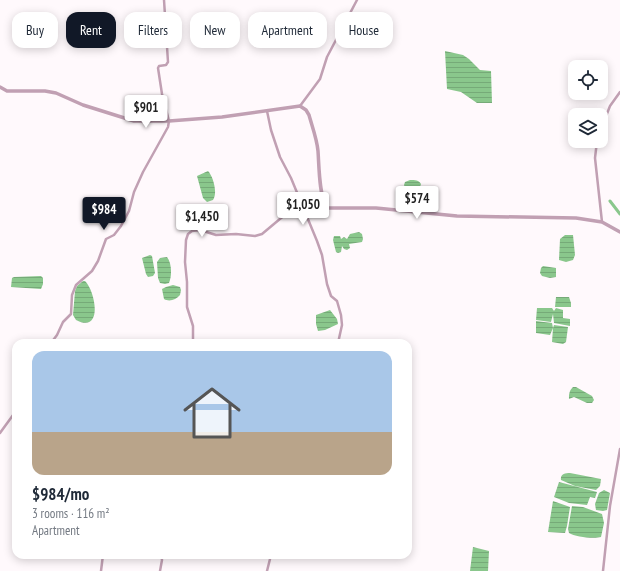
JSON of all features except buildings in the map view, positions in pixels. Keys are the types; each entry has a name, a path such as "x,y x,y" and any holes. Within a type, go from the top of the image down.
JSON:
{"street":[{"path":"54,339 63,322 71,314 72,295 76,285 92,271 98,261 106,239 114,235 124,221 129,211 136,186 168,127 169,122 162,94 158,68 159,66 166,65 168,62 164,0"},
{"path":"300,106 320,79 327,57 357,0"},
{"path":"0,87 7,91 56,92 83,105 134,121 169,122 300,106 306,110 309,115 318,150 318,164 325,205 327,208 376,208 457,216 576,218 602,222 620,232"},
{"path":"608,111 620,92"},
{"path":"266,110 280,157 291,178 322,255 327,284 331,294 337,301 341,314 342,325 339,339"},
{"path":"596,148 595,158 602,222"},
{"path":"193,339 193,326 187,307 185,262 186,240 188,234 192,231 200,230 216,235 236,234 255,236 262,234 292,208 301,203"},
{"path":"0,433 12,416"},
{"path":"603,571 610,506 620,449"},
{"path":"101,571 102,559"},
{"path":"160,571 162,559"},
{"path":"267,571 270,559"}],"shaded area":[{"path":"445,51 463,55 480,70 491,71 492,103 477,103 461,92 447,89"},
{"path":"208,171 213,181 215,193 213,200 207,202 203,198 197,176"},
{"path":"417,180 421,184 419,190 414,192 406,191 404,185 405,182"},
{"path":"359,232 362,234 362,242 349,244 350,248 347,250 342,246 341,252 336,252 333,240 334,236 340,236 341,239 344,237 347,239 350,234"},
{"path":"565,235 573,235 575,255 573,260 566,262 559,260 560,239"},
{"path":"150,255 152,256 155,273 153,276 148,277 142,258"},
{"path":"167,257 171,266 171,273 169,283 165,284 160,283 158,278 157,262 160,258"},
{"path":"543,266 556,268 556,277 550,278 542,276 540,273"},
{"path":"41,276 43,278 43,284 41,289 11,287 12,278 14,277"},
{"path":"85,281 89,286 95,310 94,317 85,323 76,320 73,315 75,291 77,286"},
{"path":"173,285 180,287 180,295 172,300 164,299 162,289"},
{"path":"556,297 569,297 571,307 555,307"},
{"path":"537,308 552,308 554,311 556,308 563,310 563,318 570,319 570,326 554,323 553,314 551,322 536,320"},
{"path":"330,310 337,319 338,324 325,330 318,331 316,315"},
{"path":"536,321 552,323 553,328 550,335 536,333"},
{"path":"554,325 568,327 566,342 563,344 552,342"},
{"path":"573,387 576,387 592,396 594,400 592,403 587,403 574,397 569,399"},
{"path":"570,473 601,479 600,486 596,490 575,486 561,480 562,475"},
{"path":"559,482 597,492 595,498 590,497 587,505 569,503 554,497"},
{"path":"604,490 610,493 607,510 596,510 595,504 599,493"},
{"path":"553,501 570,507 565,533 548,532"},
{"path":"572,506 583,507 602,514 604,523 601,537 594,538 576,536 569,533 568,529"},
{"path":"473,547 489,551 488,571 470,571"}],"waterway":[{"path":"610,201 620,214"}]}
